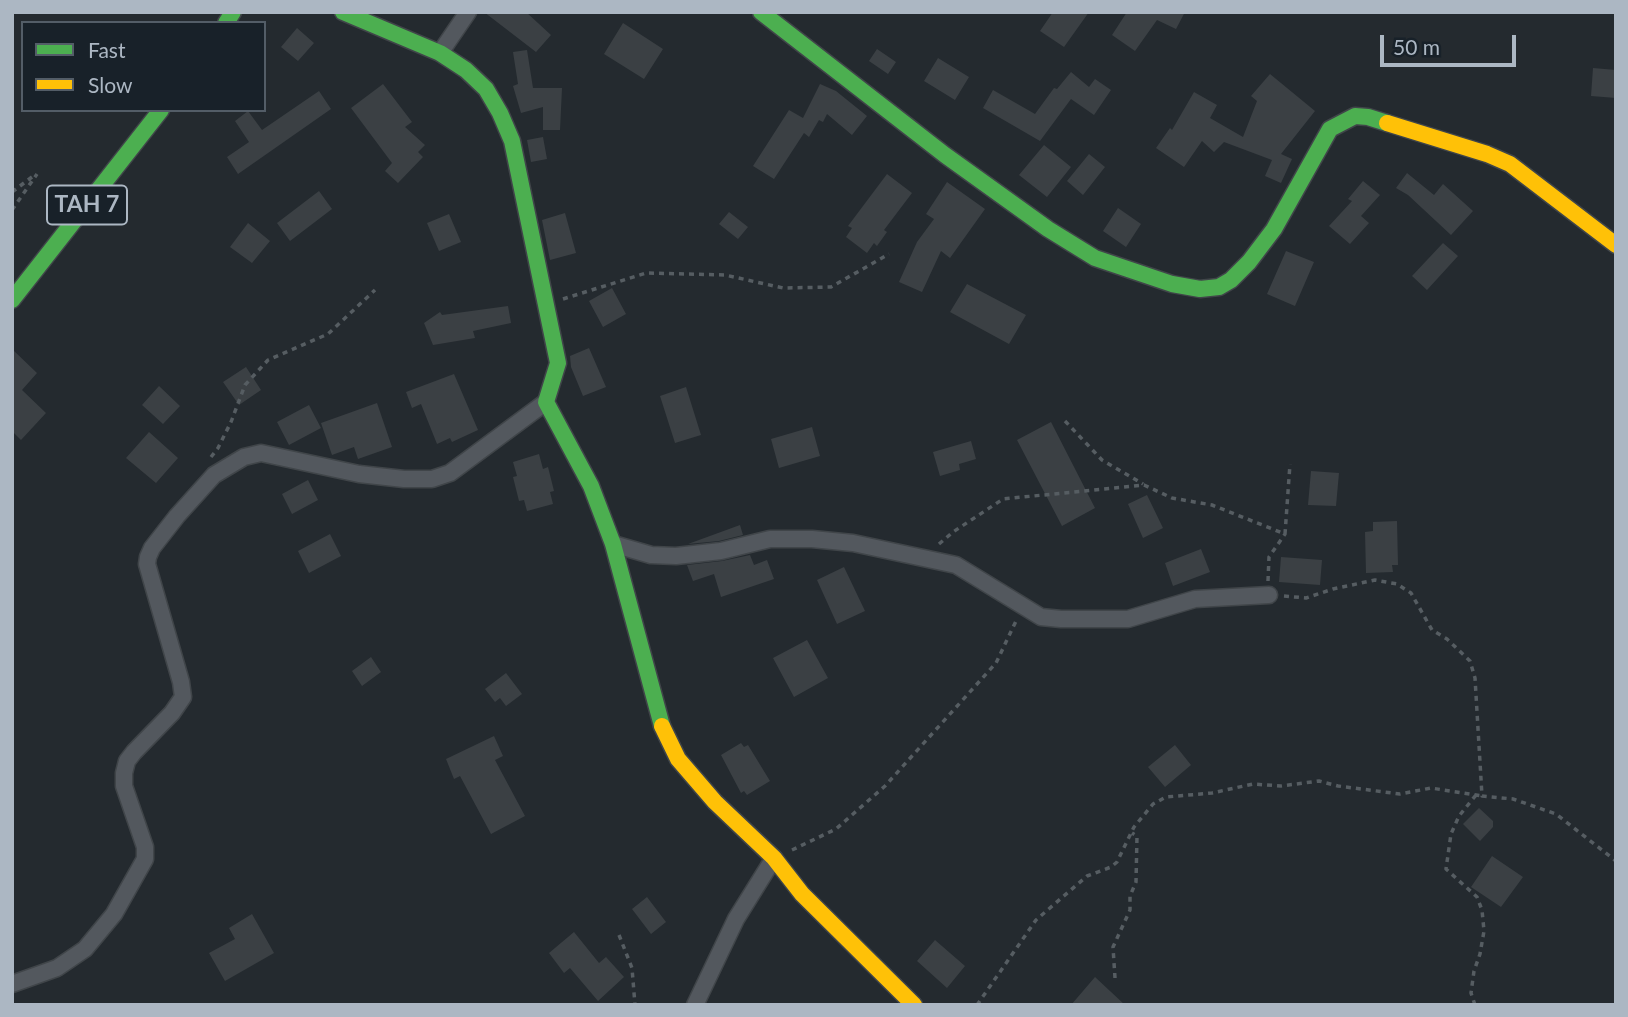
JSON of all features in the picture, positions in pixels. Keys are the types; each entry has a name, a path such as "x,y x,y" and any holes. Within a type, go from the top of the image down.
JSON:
{"main road":[{"path":"343,12 440,52 466,70 486,89 500,113 512,141 558,363 546,402 592,486 614,544 663,729 678,760 715,802 774,858 802,894 846,940 914,1005"},
{"path":"761,12 945,155 1057,235 1095,258 1172,284 1199,289 1219,287 1231,280 1249,262 1274,229 1331,129 1355,116 1368,117 1487,154 1510,164 1616,244"},
{"name":"TAH 7","path":"12,300 159,112"}],"street":[{"path":"440,52 468,12"},
{"path":"12,984 57,968 85,949 114,914 145,859 145,846 124,786 124,773 127,761 172,713 183,697 147,564 148,557 160,537 214,475 244,457 261,453 359,474 404,480 432,478 450,473 546,402"},
{"path":"614,544 652,555 676,556 721,551 770,539 853,543 956,565 1041,617 1128,620 1195,599 1269,595"},
{"path":"695,1005 736,919 774,858"}],"path":[{"path":"12,192 37,174 12,209"},
{"path":"545,304 646,273 725,275 783,288 831,287 889,254"},
{"path":"205,464 218,448 245,385 268,360 328,334 375,290"},
{"path":"1065,421 1102,460 1144,485 1172,498 1212,505 1285,534"},
{"path":"1290,464 1285,534 1269,557 1269,595 1306,598 1375,580 1397,584 1412,593 1432,629 1470,661 1475,678 1482,796"},
{"path":"924,557 953,532 1003,499 1144,485"},
{"path":"774,858 836,829 886,786 996,663 1022,606"},
{"path":"977,1005 1036,920 1087,876 1117,862 1132,833 1153,804 1166,797 1213,793 1253,784 1282,786 1319,781 1400,794 1432,788 1513,799 1556,814 1616,861"},
{"path":"1475,1005 1471,993 1484,931 1482,910 1477,897 1446,870 1451,834 1459,816 1476,795"},
{"path":"1115,978 1113,947 1130,910 1130,896 1136,882 1137,836 1132,833"},
{"path":"619,935 632,968 635,1005"}],"building":[{"path":"484,12 526,12 551,35 536,52"},
{"path":"1053,12 1089,12 1064,47 1040,31"},
{"path":"1127,12 1185,12 1176,29 1157,20 1135,51 1112,35"},
{"path":"623,23 663,49 644,79 604,54"},
{"path":"297,28 314,43 298,61 281,47"},
{"path":"877,49 896,62 888,74 869,61"},
{"path":"527,50 533,88 562,88 560,130 543,130 543,107 521,113 513,86 518,84 513,52"},
{"path":"938,58 969,77 955,100 924,81"},
{"path":"1593,68 1616,70 1616,98 1591,96"},
{"path":"1071,72 1089,87 1095,79 1111,90 1094,115 1071,99 1040,141 983,108 993,90 1035,114 1054,88 1057,89"},
{"path":"1270,74 1315,111 1281,154 1292,159 1281,183 1265,176 1272,160 1224,142 1214,152 1202,141 1184,167 1156,148 1170,128 1172,130 1194,92 1217,105 1210,118 1243,137 1257,101 1251,96"},
{"path":"383,84 412,122 405,127 425,145 418,152 423,157 398,183 385,171 392,163 351,108"},
{"path":"820,84 836,91 867,116 852,135 827,114 823,122 819,120 809,137 804,133 774,179 753,166 789,110 803,118"},
{"path":"319,91 331,109 238,174 227,157 249,142 235,121 249,112 262,130"},
{"path":"543,137 547,159 531,162 527,140"},
{"path":"1044,145 1071,167 1047,197 1019,175"},
{"path":"1089,154 1105,167 1083,195 1067,181"},
{"path":"1407,173 1434,195 1443,184 1473,211 1451,235 1408,195 1396,188"},
{"path":"887,174 912,193 884,230 887,232 877,246 874,243 867,253 846,237 852,228 848,226"},
{"path":"1363,181 1380,195 1361,216 1369,223 1350,244 1329,226 1352,201 1348,199"},
{"path":"947,182 985,209 950,258 941,251 922,292 899,282 917,242 934,219 926,214"},
{"path":"319,191 332,209 290,241 277,223"},
{"path":"1118,208 1141,224 1126,247 1103,231"},
{"path":"729,212 748,227 738,239 719,224"},
{"path":"565,213 576,253 550,260 542,220"},
{"path":"449,214 461,242 439,251 427,223"},
{"path":"248,223 270,241 252,263 230,247"},
{"path":"1443,243 1458,256 1427,290 1412,276"},
{"path":"1286,251 1314,262 1295,306 1267,294"},
{"path":"967,284 1026,315 1009,344 950,312"},
{"path":"612,288 626,314 603,327 589,301"},
{"path":"508,306 511,323 473,331 475,338 433,345 424,323 440,312 442,315"},
{"path":"589,348 606,387 583,396 571,367 570,356"},
{"path":"12,349 37,373 22,390 46,413 21,440 12,431"},
{"path":"246,367 261,390 239,405 223,382"},
{"path":"454,374 478,430 452,442 450,438 437,444 421,404 412,408 406,392"},
{"path":"159,386 180,406 163,424 142,405"},
{"path":"686,387 701,435 675,443 660,396"},
{"path":"377,403 392,447 358,459 354,447 332,455 321,423"},
{"path":"309,405 321,428 289,445 277,422"},
{"path":"1051,422 1095,508 1062,526 1017,440"},
{"path":"812,427 820,456 779,468 771,439"},
{"path":"149,432 178,458 156,483 126,458"},
{"path":"971,441 976,459 959,464 960,470 940,476 933,452"},
{"path":"539,454 543,469 548,467 554,491 550,492 553,504 527,511 524,500 519,501 513,477 517,476 513,462"},
{"path":"1311,471 1339,473 1336,506 1308,505"},
{"path":"308,480 318,500 292,514 282,494"},
{"path":"1147,495 1163,528 1143,538 1128,504"},
{"path":"1397,521 1398,565 1392,565 1393,572 1366,573 1365,532 1373,531 1373,522"},
{"path":"740,525 743,535 688,544"},
{"path":"330,534 341,556 309,573 298,551"},
{"path":"1201,549 1210,572 1173,586 1165,563"},
{"path":"750,555 754,565 767,560 774,579 721,597 714,574 693,581 687,565 722,561"},
{"path":"1281,557 1322,560 1320,585 1279,582"},
{"path":"844,567 865,611 837,624 817,580"},
{"path":"807,640 828,678 794,697 773,658"},
{"path":"371,657 381,672 362,686 352,671"},
{"path":"506,673 522,694 506,706 500,698 495,702 485,689"},
{"path":"494,736 503,756 495,760 525,816 491,834 460,776 454,779 446,759"},
{"path":"741,743 744,747 748,745 770,781 747,795 744,791 741,793 721,755"},
{"path":"1175,745 1191,765 1165,787 1148,767"},
{"path":"1479,808 1493,821 1493,827 1480,841 1463,824"},
{"path":"1492,856 1523,877 1501,907 1471,887"},
{"path":"647,897 666,922 651,934 632,909"},
{"path":"252,914 274,953 225,981 209,953 235,939 229,928"},
{"path":"574,932 599,963 606,957 624,977 598,1001 570,968 564,973 549,953"},
{"path":"935,940 965,966 947,988 917,961"},
{"path":"1095,977 1125,1005 1071,1005"}],"traffic: fast":[{"path":"227,21 233,12"},
{"path":"343,12 440,53 466,70 486,89 500,113 512,141 558,363 546,402 591,486 613,544 662,726"},
{"path":"761,12 945,155 1048,229 1095,258 1172,284 1200,289 1219,287 1231,280 1249,262 1274,229 1330,129 1355,116 1387,123"},
{"path":"12,300 159,112"}],"traffic: slow":[{"path":"1387,123 1487,154 1510,164 1616,245"},
{"path":"662,726 678,759 715,802 774,858 802,894 914,1005"}]}
